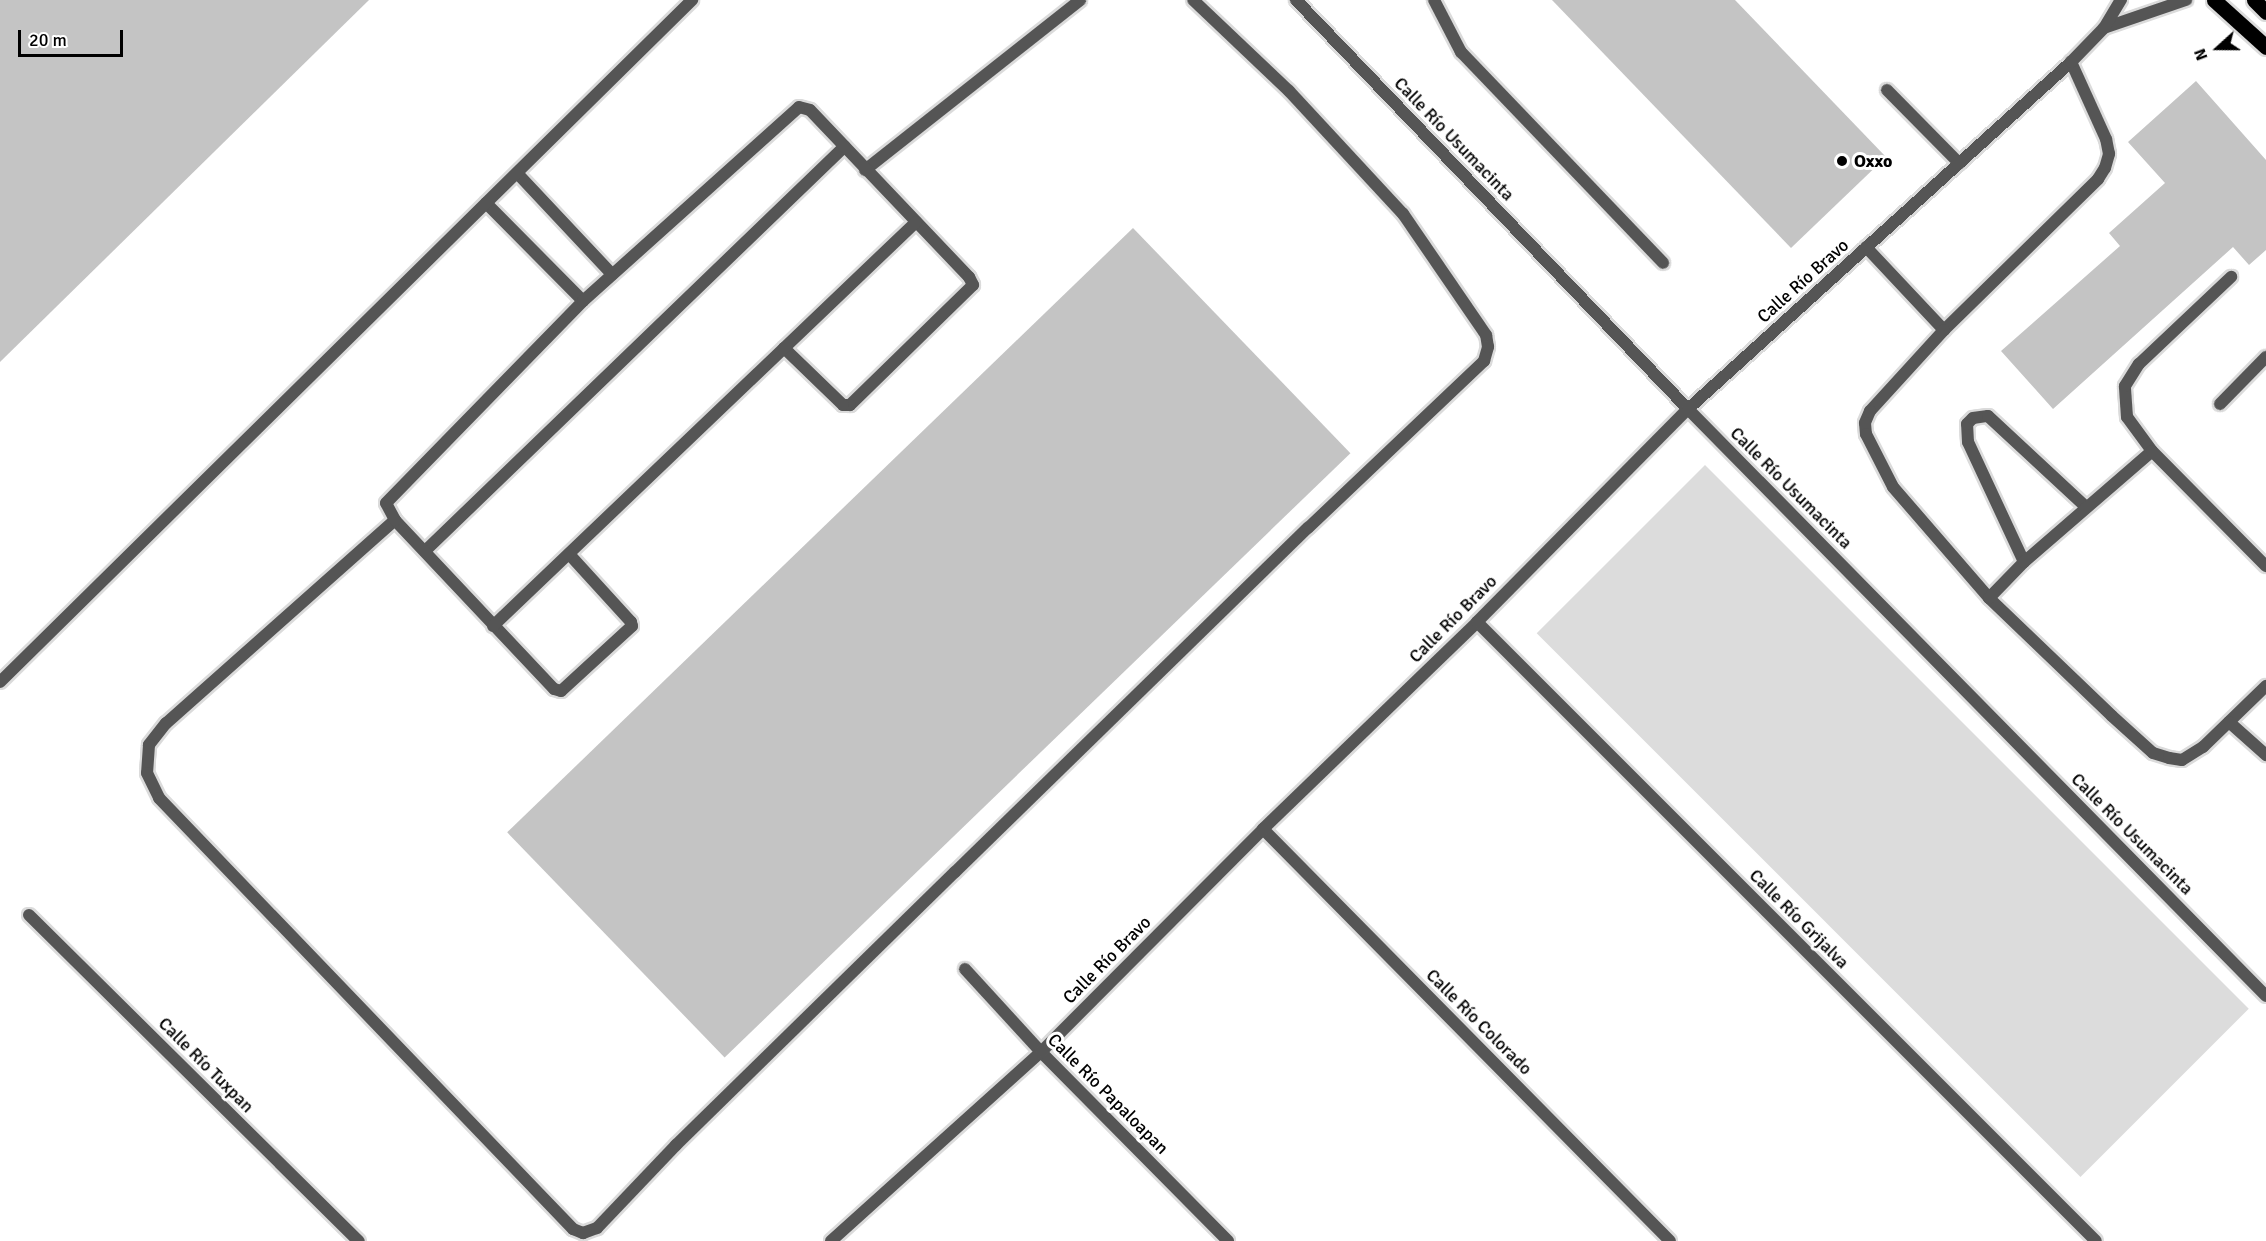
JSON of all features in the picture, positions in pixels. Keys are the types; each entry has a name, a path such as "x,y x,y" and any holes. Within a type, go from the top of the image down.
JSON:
{"main road":[{"path":"2214,0 2266,47"},
{"path":"2254,0 2266,12"}],"street":[{"path":"0,682 692,0"},
{"path":"864,170 1080,0"},
{"path":"395,520 166,723 149,745 147,773 159,798 573,1229 583,1233 597,1228 676,1145 972,855 1308,528 1484,361 1488,347 1486,335 1403,214 1289,91 1193,0"},
{"name":"Calle Río Usumacinta","path":"1296,0 1688,409 2266,996"},
{"path":"1434,0 1461,52 1663,263"},
{"name":"Calle Río Bravo","path":"831,1241 1041,1052 1263,829 1477,622 1688,409 2071,62 2104,28 2121,0"},
{"name":"Calle Río Bravo","path":"2104,28 2186,0"},
{"path":"2071,62 2106,139 2109,154 2105,168 2098,179 1944,330 1870,411 1865,423 1866,434 1893,487 1989,598 2153,753 2182,760 2203,747 2266,686"},
{"path":"1887,90 1959,163"},
{"path":"569,554 631,622 632,626 561,691 554,689 493,626 395,520 386,503 390,496 583,301 794,108 799,107 810,110 845,146 864,170 969,277 972,285 850,405 843,405 784,348"},
{"path":"425,551 845,146"},
{"path":"517,173 612,274"},
{"path":"486,203 583,301"},
{"path":"493,626 916,222"},
{"path":"1866,247 1944,330"},
{"path":"2231,277 2139,364 2125,386 2127,417 2152,451 2266,567"},
{"path":"2220,404 2266,357"},
{"path":"2024,562 1968,442 1967,424 1973,418 1989,416 2086,507"},
{"path":"1989,598 2024,562 2152,451"},
{"name":"Calle Río Grijalva","path":"1477,622 2096,1241"},
{"path":"2229,722 2266,755"},
{"name":"Calle Río Colorado","path":"1263,829 1670,1241"},
{"name":"Calle Río Tuxpan","path":"29,915 359,1241"},
{"name":"Calle Río Papaloapan","path":"965,969 1041,1052 1228,1241"}],"shaded area":[{"path":"1705,465 2249,1009 2080,1177 1537,633"}],"building":[{"path":"0,0 369,0 0,362"},
{"path":"1552,0 1735,0 1886,157 1791,248"},
{"path":"2196,81 2266,160 2266,250 2249,265 2233,247 2053,409 2001,351 2120,246 2109,233 2165,183 2128,142"},
{"path":"1133,228 1350,453 725,1058 507,832"}],"place":[{"name":"Oxxo","path":"1842,161"}]}
